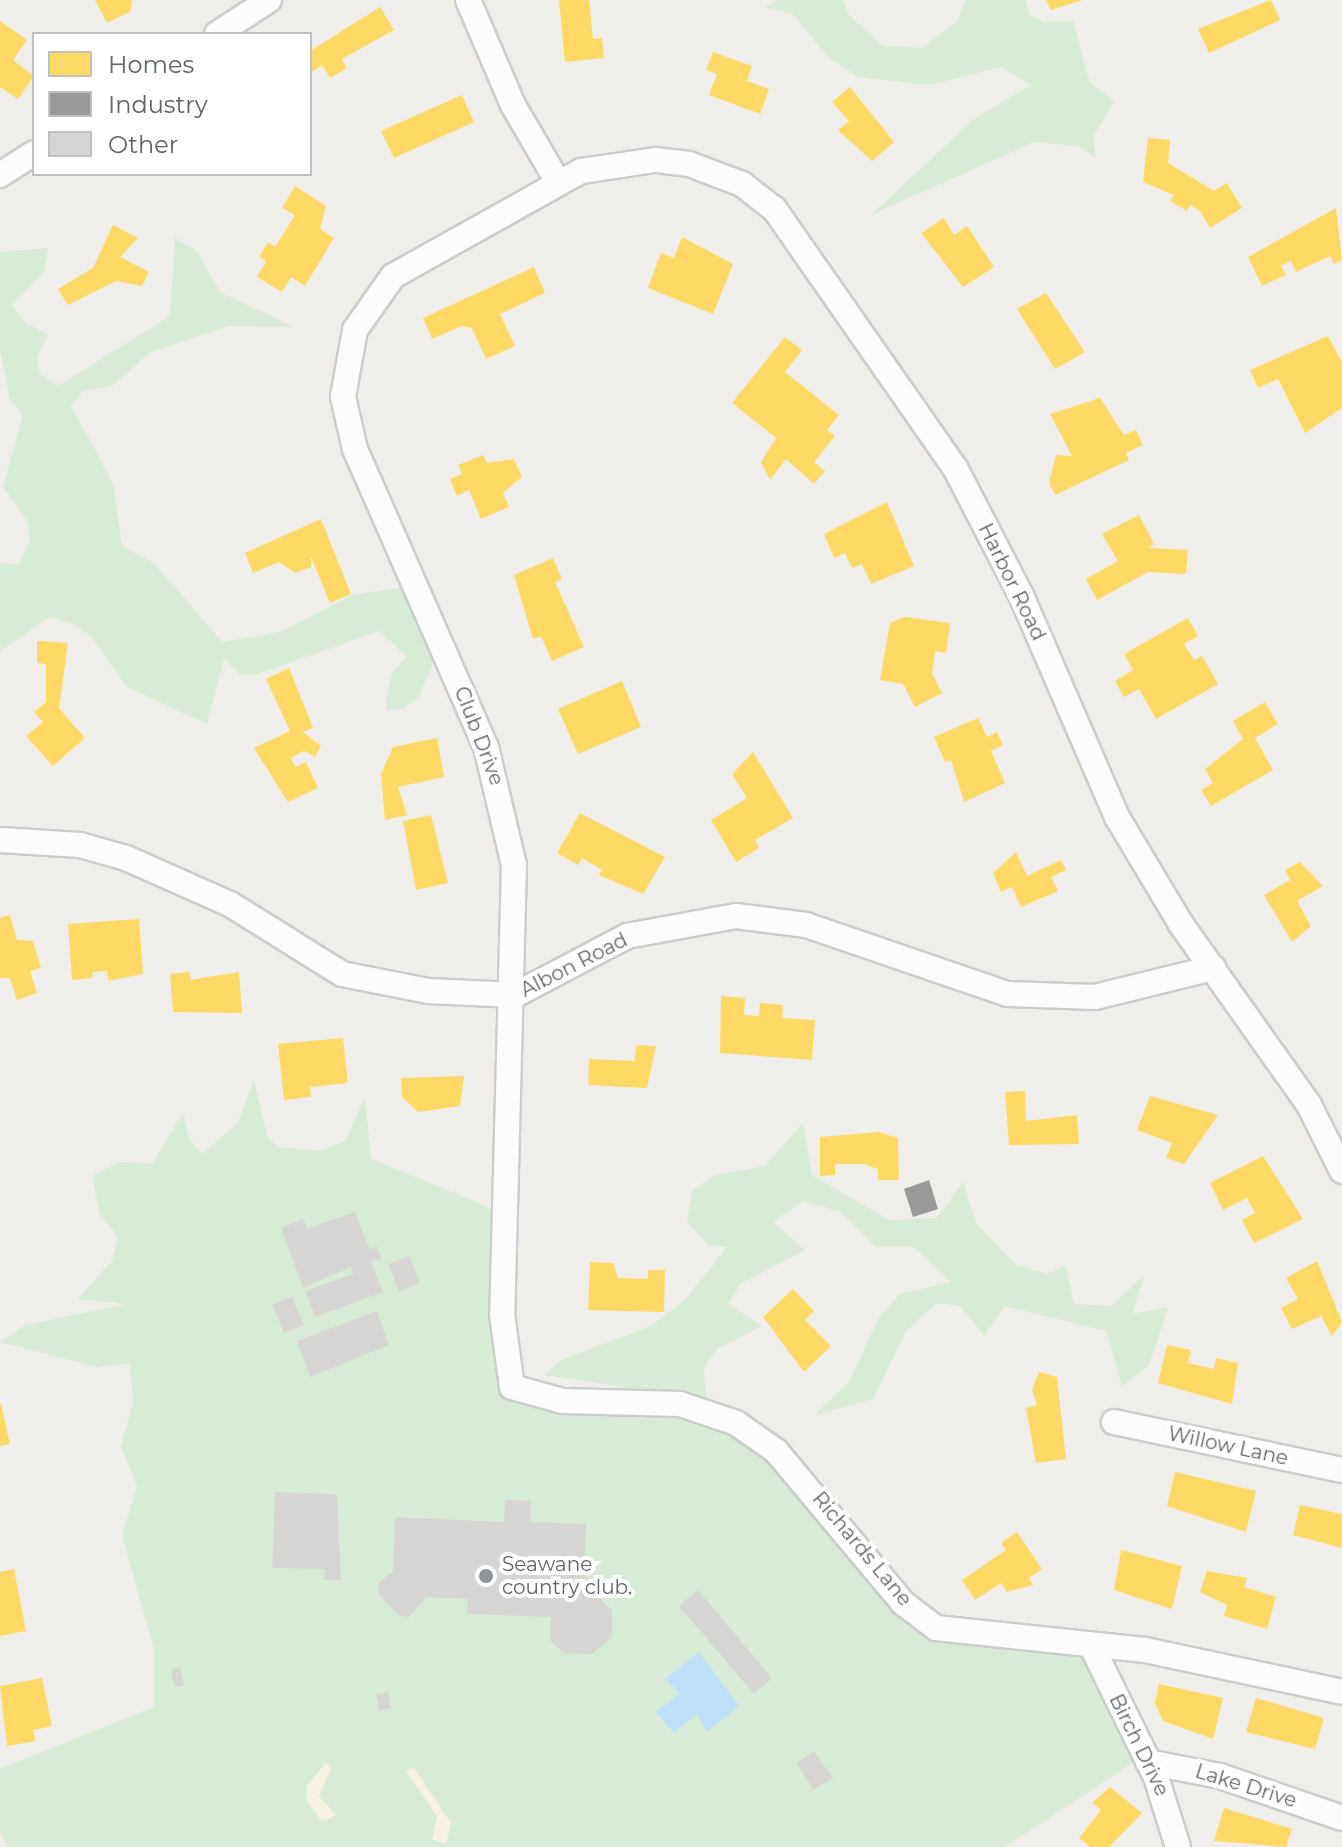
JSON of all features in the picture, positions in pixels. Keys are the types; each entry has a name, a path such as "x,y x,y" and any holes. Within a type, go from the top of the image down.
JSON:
{"street":[{"path":"220,32 269,0"},
{"path":"468,0 513,105 556,179"},
{"path":"0,175 32,154"},
{"name":"Harbor Road","path":"556,179 655,160 689,164 742,184 796,234 955,468 1022,597 1117,817 1213,968 1309,1105 1342,1171"},
{"name":"Club Drive","path":"542,1398 512,1387 502,1343 515,995 514,865 500,788 355,449 343,397 355,330 393,276 556,179"},
{"name":"Albon Road","path":"0,840 80,845 126,858 195,886 315,959 380,986 515,995 627,936 736,916 806,925 1008,994 1095,997 1213,968"},
{"name":"Richards Lane","path":"542,1398 680,1404 721,1415 776,1451 903,1603 936,1628 1091,1645 1255,1668 1342,1692"},
{"name":"Willow Lane","path":"1114,1422 1342,1470"},
{"name":"Birch Drive","path":"1091,1645 1148,1762 1178,1847"},
{"name":"Lake Drive","path":"1148,1762 1220,1776 1342,1818"}],"green space":[{"path":"777,0 843,0 848,14 883,46 922,48 957,21 966,0 1025,0 1030,15 1044,22 1073,21 1090,83 1115,101 1093,136 1096,158 1078,146 1034,142 871,215 974,119 1031,85 1001,67 930,85 858,77 828,57 793,14 765,7"},
{"path":"175,238 197,251 220,292 294,327 228,326 151,352 112,386 83,391 71,406 113,483 122,546 154,563 222,642 279,632 353,595 411,586 433,663 419,697 404,708 387,711 386,701 392,673 407,656 379,631 255,675 240,674 224,658 207,724 127,687 91,636 73,624 50,617 0,651 0,563 18,564 30,542 27,520 3,487 23,415 10,400 0,349 0,252 48,248 44,272 12,305 26,324 48,334 37,357 39,373 58,386 170,316"},
{"path":"254,1079 267,1136 278,1147 320,1151 345,1141 365,1098 371,1159 506,1214 506,1377 528,1392 718,1407 909,1609 947,1632 1089,1647 1143,1756 1005,1847 8,1847 0,1832 0,1769 154,1707 154,1649 122,1536 137,1486 121,1446 133,1403 130,1363 97,1367 0,1342 26,1325 127,1304 78,1299 113,1260 117,1236 100,1215 92,1176 120,1162 152,1164 183,1112 189,1139 202,1154 238,1123"},
{"path":"803,1123 812,1175 889,1220 937,1218 963,1182 976,1223 1016,1265 1048,1274 1066,1266 1074,1304 1111,1306 1145,1274 1132,1314 1168,1307 1149,1365 1122,1386 1106,1331 1005,1306 984,1336 960,1306 937,1303 906,1331 873,1399 815,1415 849,1382 879,1318 900,1294 951,1282 914,1247 876,1247 841,1212 803,1201 773,1222 805,1250 740,1284 728,1304 762,1326 717,1349 704,1368 706,1399 544,1375 561,1360 651,1326 685,1300 727,1247 709,1245 687,1222 692,1191 715,1175 765,1166"}],"sand":[{"path":"326,1762 331,1769 319,1796 336,1815 322,1822 307,1801 307,1786"},
{"path":"414,1768 451,1823 446,1844 432,1839 437,1816 406,1771"}],"water":[{"path":"699,1652 739,1706 707,1732 697,1714 674,1733 656,1712 680,1693 665,1679"}],"building: Homes":[{"path":"95,0 132,0 131,11 107,23"},
{"path":"559,0 589,0 593,39 602,38 604,58 565,62"},
{"path":"1046,0 1083,0 1051,10"},
{"path":"1271,0 1280,20 1209,53 1198,29"},
{"path":"380,7 394,30 342,59 347,68 330,78 322,65 312,72 312,50"},
{"path":"0,21 27,40 13,60 32,74 32,79 18,99 0,87"},
{"path":"713,52 752,66 747,81 769,89 760,114 709,95 717,74 706,70"},
{"path":"850,87 894,142 872,161 838,130 849,121 832,102"},
{"path":"462,95 474,122 394,158 381,131"},
{"path":"1148,138 1170,140 1168,163 1214,191 1227,183 1242,208 1210,228 1199,210 1190,205 1187,211 1170,201 1174,195 1143,182"},
{"path":"295,186 326,206 320,229 334,238 305,286 291,277 282,292 257,277 266,261 259,257 268,242 275,247 295,215 282,208"},
{"path":"1336,208 1342,260 1334,264 1330,256 1296,272 1291,261 1281,266 1286,275 1262,286 1248,257"},
{"path":"944,218 954,235 967,226 994,267 963,287 921,233"},
{"path":"113,225 138,238 120,257 149,272 142,286 116,281 68,305 58,289 93,268"},
{"path":"682,237 733,264 713,314 648,288 661,253 674,258"},
{"path":"534,267 545,293 500,314 515,346 486,359 472,328 462,326 432,339 423,318"},
{"path":"1046,293 1085,352 1055,369 1017,309"},
{"path":"1328,336 1342,362 1342,408 1305,433 1278,379 1258,388 1250,370"},
{"path":"785,337 802,350 785,372 839,415 827,430 835,436 814,462 825,471 814,484 786,459 770,480 761,462 776,438 732,403"},
{"path":"1100,398 1124,435 1136,430 1143,445 1126,453 1129,460 1055,495 1049,483 1056,455 1072,456 1050,414"},
{"path":"483,455 487,463 514,459 522,477 503,493 509,507 481,519 469,490 457,496 450,479 462,474 458,465"},
{"path":"887,502 914,566 871,584 862,564 852,568 845,553 834,558 824,534"},
{"path":"1139,515 1154,544 1149,548 1188,550 1186,574 1148,572 1097,600 1086,579 1118,561 1102,534"},
{"path":"321,519 351,594 330,603 311,557 311,567 295,573 279,562 253,573 245,553"},
{"path":"553,558 562,579 555,582 584,647 552,661 541,636 533,639 514,575"},
{"path":"905,617 950,623 946,653 935,651 932,673 942,693 915,707 903,684 880,680 890,623"},
{"path":"1188,618 1198,636 1184,644 1194,660 1202,656 1218,684 1156,719 1139,689 1124,697 1115,681 1133,670 1124,654"},
{"path":"37,641 68,643 59,708 85,738 53,766 26,736 43,722 34,712 46,702 46,664 37,663"},
{"path":"289,668 313,728 303,732 321,746 315,757 304,751 291,758 295,767 306,762 318,788 288,802 254,748 290,731 266,679"},
{"path":"622,681 641,727 578,754 558,709"},
{"path":"1265,702 1278,724 1255,738 1273,770 1211,806 1201,790 1213,783 1205,769 1243,739 1233,721"},
{"path":"978,718 987,737 997,732 1003,745 991,751 1005,783 964,802 951,760 945,762 934,737"},
{"path":"437,738 444,777 398,787 407,815 385,820 381,774 393,747"},
{"path":"753,752 793,818 755,840 759,848 736,862 711,820 747,798 732,774"},
{"path":"580,813 665,857 643,894 599,875 602,870 582,858 578,865 557,853"},
{"path":"431,815 448,883 416,890 403,821"},
{"path":"1016,852 1027,876 1061,860 1066,870 1051,877 1058,891 1021,907 1012,887 1001,892 993,873"},
{"path":"1300,862 1323,886 1297,901 1311,926 1292,942 1264,895 1290,880 1285,870"},
{"path":"10,915 17,940 33,941 41,968 30,971 37,993 17,1000 10,978 0,978 0,918"},
{"path":"139,919 143,974 108,981 107,971 92,972 93,978 72,980 68,924"},
{"path":"190,972 190,980 239,972 242,1013 173,1012 170,974"},
{"path":"721,996 745,998 744,1015 759,1016 760,1003 783,1005 782,1018 815,1020 812,1060 720,1053"},
{"path":"343,1038 348,1083 310,1087 311,1097 284,1100 278,1044"},
{"path":"636,1045 656,1046 647,1088 588,1085 589,1059 635,1061"},
{"path":"464,1076 460,1106 418,1112 402,1097 401,1078"},
{"path":"1025,1091 1026,1121 1077,1115 1079,1144 1009,1145 1005,1092"},
{"path":"1150,1096 1218,1115 1184,1164 1166,1158 1172,1143 1137,1130"},
{"path":"879,1132 898,1138 899,1180 878,1180 878,1169 863,1164 835,1164 835,1175 820,1176 820,1137"},
{"path":"1263,1156 1303,1219 1254,1243 1242,1220 1255,1213 1247,1198 1223,1210 1210,1183"},
{"path":"1317,1261 1342,1322 1332,1336 1321,1316 1292,1329 1281,1308 1298,1299 1286,1278"},
{"path":"590,1262 613,1263 618,1278 648,1279 648,1270 665,1270 664,1312 588,1310"},
{"path":"793,1289 814,1311 805,1320 831,1346 804,1372 763,1317"},
{"path":"1167,1345 1191,1350 1188,1363 1214,1369 1216,1358 1238,1363 1232,1404 1158,1383"},
{"path":"1039,1372 1057,1377 1066,1459 1036,1463 1026,1408 1037,1405 1032,1390"},
{"path":"0,1405 10,1444 0,1446"},
{"path":"1175,1472 1256,1491 1246,1532 1167,1506"},
{"path":"1300,1505 1342,1514 1342,1548 1293,1535"},
{"path":"1017,1532 1042,1569 1029,1578 1033,1585 1007,1592 1001,1583 975,1600 962,1580 1006,1550 1001,1543"},
{"path":"1121,1550 1182,1566 1172,1609 1114,1590"},
{"path":"14,1569 26,1631 0,1636 0,1572"},
{"path":"1207,1571 1247,1578 1244,1587 1276,1597 1267,1629 1224,1616 1227,1605 1200,1592"},
{"path":"42,1678 52,1726 33,1730 36,1741 7,1746 0,1686"},
{"path":"1159,1684 1223,1698 1213,1739 1163,1721 1155,1703"},
{"path":"1256,1698 1324,1718 1315,1749 1246,1732"},
{"path":"1110,1787 1142,1813 1109,1847 1090,1847 1079,1838 1101,1810 1092,1803"},
{"path":"1224,1808 1292,1829 1286,1847 1214,1841"}],"building: Industry":[{"path":"929,1180 938,1209 913,1217 904,1189"}],"building: Other":[{"path":"355,1212 369,1249 377,1246 382,1258 371,1262 383,1292 315,1317 305,1291 353,1274 351,1267 303,1288 281,1228 303,1219 307,1229"},
{"path":"409,1256 420,1283 399,1291 388,1264"},
{"path":"292,1297 304,1325 284,1333 272,1305"},
{"path":"377,1311 389,1345 310,1377 297,1341"},
{"path":"275,1492 337,1494 341,1580 324,1580 325,1569 272,1568"},
{"name":"Seawane country club.","path":"505,1500 531,1501 530,1522 586,1524 584,1578 602,1579 601,1600 612,1610 612,1637 592,1654 564,1653 550,1640 551,1617 467,1614 468,1599 426,1597 409,1617 400,1616 379,1595 378,1583 393,1572 395,1517 504,1522"},
{"path":"698,1590 772,1678 754,1694 679,1606"},
{"path":"180,1667 184,1686 174,1687 171,1669"},
{"path":"388,1692 391,1708 379,1710 376,1694"},
{"path":"814,1751 833,1778 814,1790 796,1763"}],"place":[{"name":"Seawane country club.","path":"486,1576"}]}
